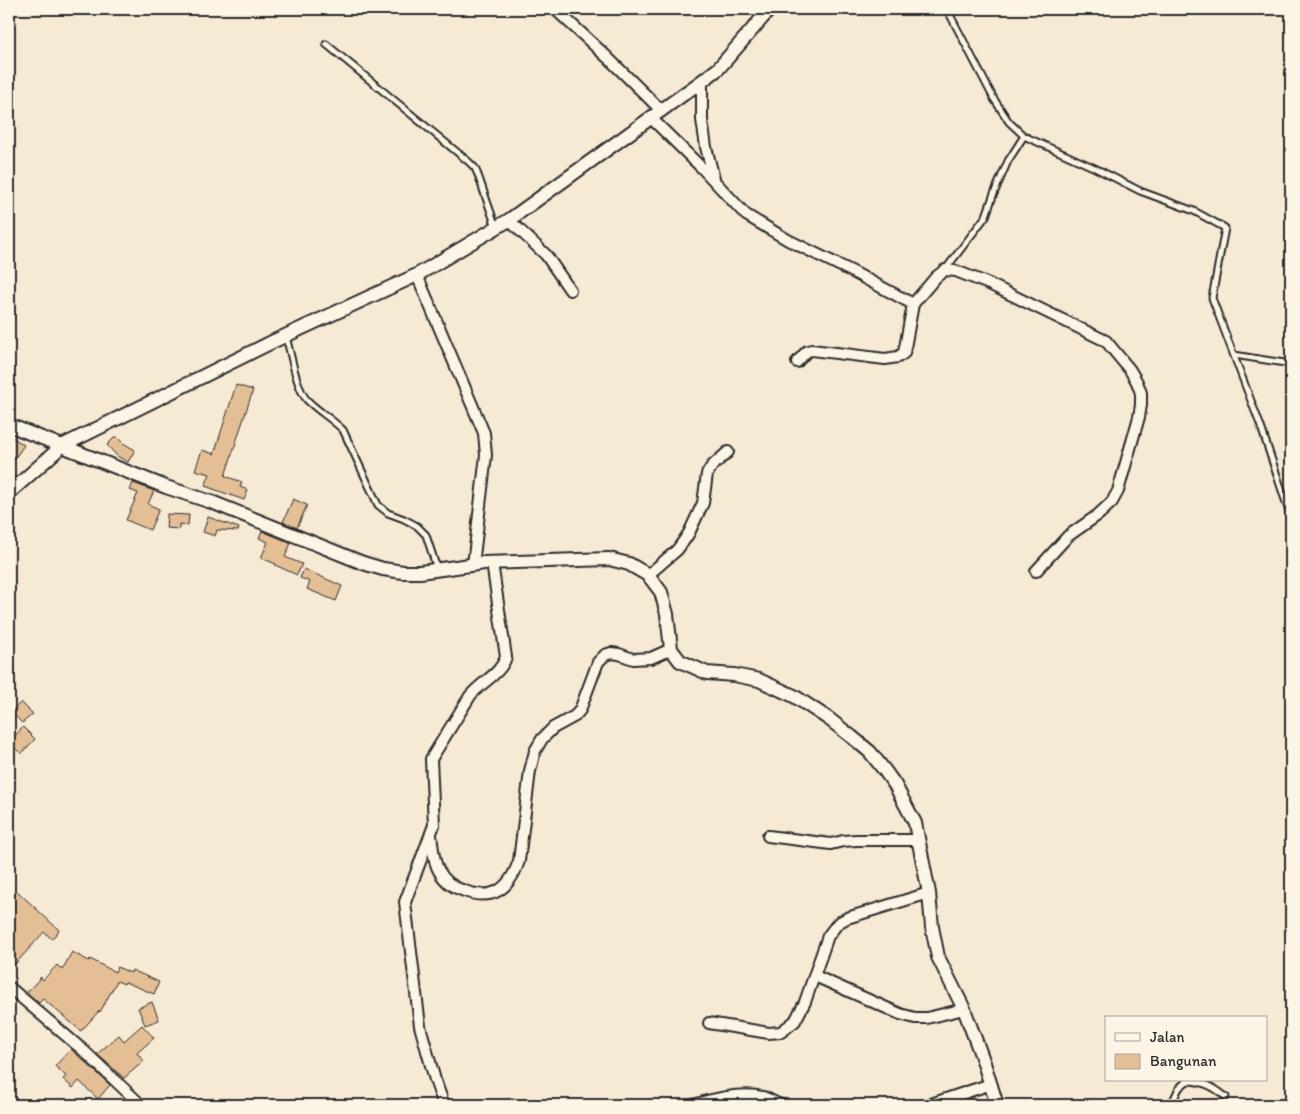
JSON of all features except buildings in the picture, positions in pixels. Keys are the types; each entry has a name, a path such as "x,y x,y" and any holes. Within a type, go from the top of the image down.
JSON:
{"street":[{"path":"555,9 607,57 714,182 746,215 788,240 851,270 912,304"},
{"path":"9,493 62,446 286,336 417,275 509,220 702,82 718,69 770,9"},
{"path":"702,82 702,120 714,182"},
{"path":"509,220 546,255 570,290"},
{"path":"797,362 807,351 812,350 885,360 898,357 904,353 912,304 936,277 945,270 956,271 988,284 1106,341 1130,370 1141,393 1140,417 1118,492 1112,502 1098,515 1068,536 1036,571"},
{"path":"417,275 484,433 486,455 473,565"},
{"path":"9,425 383,570 420,572 492,563 608,559 629,564 648,575 661,592 667,614 671,648 680,661 693,668 707,672 759,680 794,696 830,719 870,752 895,786 915,823 929,893 932,927 938,957 964,1009 997,1105"},
{"path":"648,575 677,550 689,533 703,503 706,474 728,452"},
{"path":"444,1105 420,1026 405,902 434,825 431,759 470,696 476,688 499,670 504,664 506,657 492,563"},
{"path":"431,835 437,869 445,880 458,889 483,896 505,886 514,875 519,861 530,771 535,751 542,740 552,728 575,716 580,710 598,662 605,655 611,652 633,659 650,658 671,648"},
{"path":"768,836 831,844 856,840 918,840"},
{"path":"709,1023 769,1033 781,1032 795,1021 805,1002 828,936 838,923 847,918 929,893"},
{"path":"815,976 900,1014 915,1018 927,1018 964,1009"},
{"path":"9,987 84,1051 141,1105"},
{"path":"928,1105 990,1084"},
{"path":"693,1105 726,1097 745,1096 763,1097 781,1105"}],"lane":[{"path":"947,9 994,99 1009,122 1024,136 1095,168 1140,191 1194,211 1225,228 1212,298 1261,427 1291,518"},
{"path":"326,44 469,162 478,175 496,228"},
{"path":"945,270 986,216 1008,161 1024,136"},
{"path":"286,336 301,390 306,399 343,430 378,505 388,513 417,526 426,535 437,569"},
{"path":"1234,356 1291,364"},
{"path":"1171,1105 1179,1088 1186,1082"},
{"path":"1203,1082 1215,1088 1226,1097"}]}
